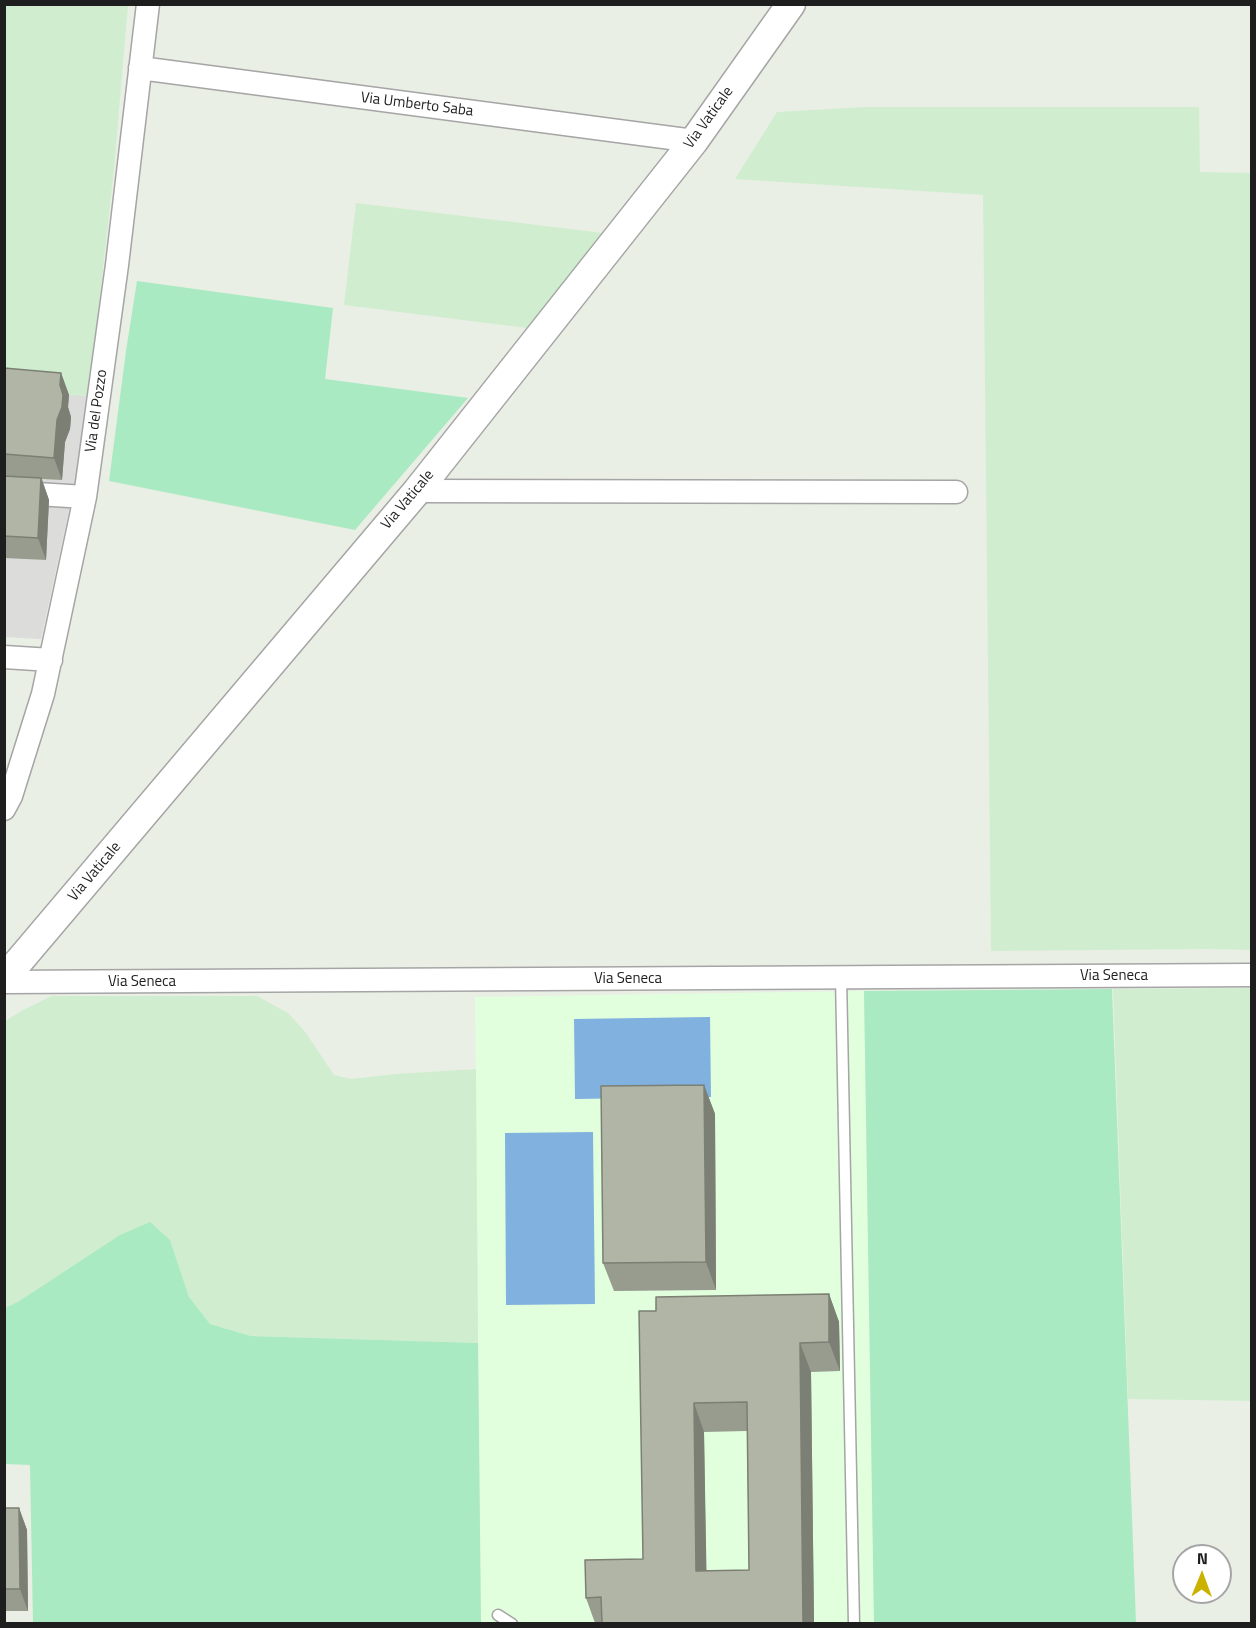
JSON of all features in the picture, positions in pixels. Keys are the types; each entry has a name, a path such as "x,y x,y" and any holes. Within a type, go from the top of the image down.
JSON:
{"street":[{"name":"Via del Pozzo","path":"4,808 11,795 43,694 85,497 117,265 148,4"},
{"name":"Via Vaticale","path":"4,981 417,491 694,141 791,4"},
{"name":"Via Umberto Saba","path":"140,68 694,141"},
{"path":"417,491 956,492"},
{"path":"4,492 85,497"},
{"path":"4,657 51,660"},
{"name":"Via Seneca","path":"4,981 1251,975"}],"lane":[{"path":"841,977 854,1623"},
{"path":"498,1615 512,1623"}],"shaded area":[{"path":"4,5 128,5 114,169 89,396 5,390"},
{"path":"865,107 1199,107 1200,172 1251,173 1251,950 991,951 983,195 735,179 777,112"},
{"path":"356,203 603,233 527,328 344,305"},
{"path":"137,281 333,308 325,379 468,398 355,530 109,481"},
{"path":"5,390 89,396 76,478 41,639 5,637"},
{"path":"1251,988 1251,1401 1128,1399 1113,989"},
{"path":"1112,989 1136,1623 874,1623 864,991"},
{"path":"864,991 874,1623 481,1623 475,997"},
{"path":"52,996 257,996 288,1013 306,1033 334,1075 351,1079 476,1069 478,1343 251,1336 210,1324 189,1297 170,1240 5,1308 5,1021"},
{"path":"710,1017 711,1097 575,1099 574,1019"},
{"path":"593,1132 595,1304 506,1305 505,1133"},
{"path":"150,1222 170,1240 189,1297 210,1324 251,1336 478,1343 481,1623 33,1623 30,1465 5,1464 5,1308 18,1302 120,1235"}],"building":[{"path":"4,368 61,373 60,385 63,395 62,407 57,420 54,458 4,454"},
{"path":"4,476 41,478 38,538 4,536"},
{"path":"704,1085 706,1262 603,1263 601,1086"},
{"path":"829,1294 829,1342 800,1343 803,1623 602,1623 601,1597 586,1598 585,1560 643,1559 639,1311 656,1311 656,1297","holes":["747,1402 749,1570 696,1571 694,1403"]},
{"path":"4,1508 19,1508 20,1589 4,1589"}]}
